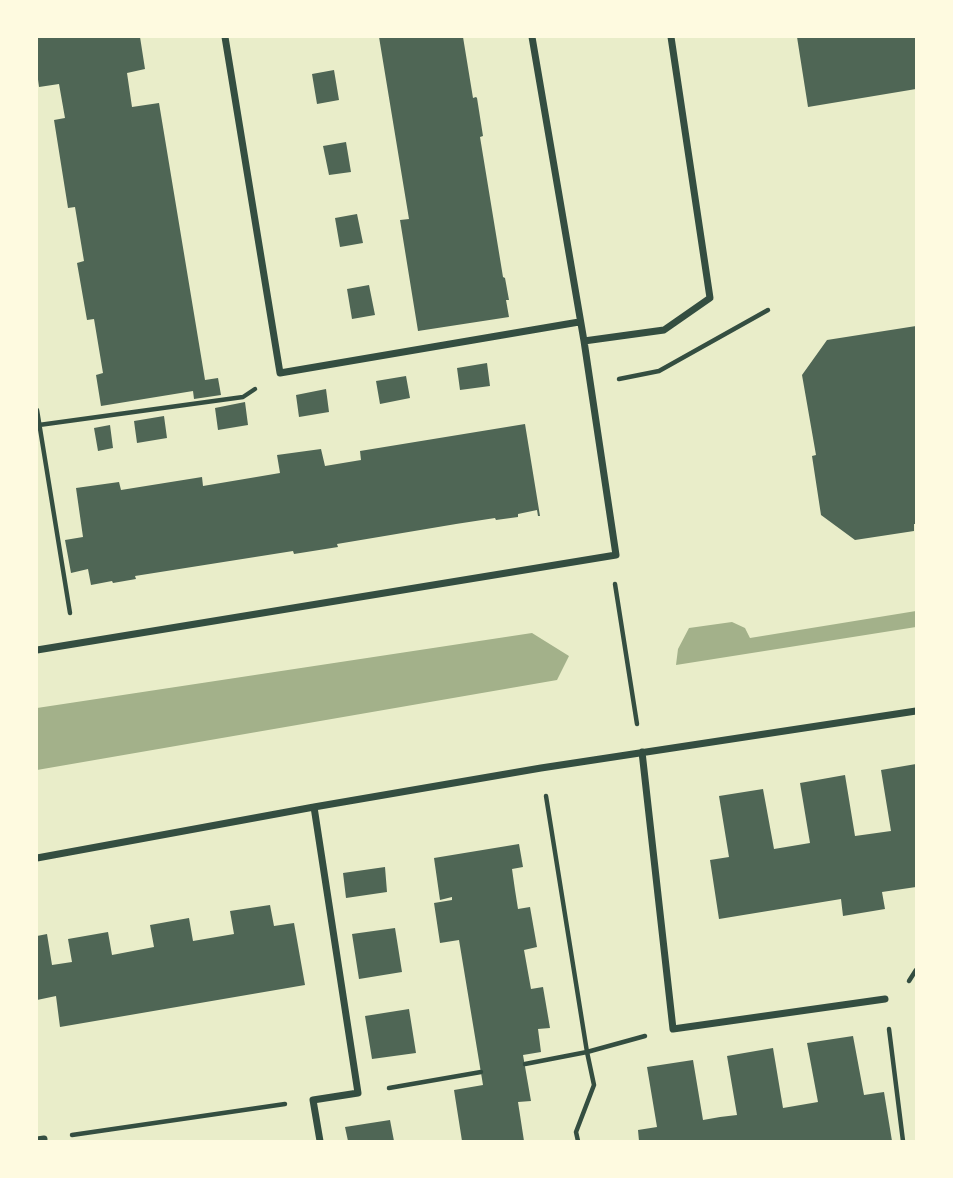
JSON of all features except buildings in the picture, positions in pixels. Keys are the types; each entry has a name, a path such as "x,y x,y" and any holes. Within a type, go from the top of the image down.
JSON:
{"street":[{"path":"225,37 280,373 579,322"},
{"path":"37,650 616,555 584,341 532,37"},
{"path":"584,341 664,330 710,298 671,37"},
{"path":"37,858 541,768 916,711"},
{"path":"642,752 673,1029 886,999"},
{"path":"314,807 358,1093 313,1100 320,1141"}],"path":[{"path":"39,425 243,397 280,373"},
{"path":"37,410 75,643"},
{"path":"611,557 642,752"},
{"path":"541,768 594,1085 576,1132 578,1141"},
{"path":"886,999 903,1141"},
{"path":"525,1064 587,1052 673,1029"},
{"path":"358,1093 481,1072"},
{"path":"40,1140 313,1100"}],"shaded area":[{"path":"916,611 916,627 676,665 678,649 689,628 732,622 745,628 750,638"},
{"path":"532,633 569,656 557,680 37,770 37,708"}]}
